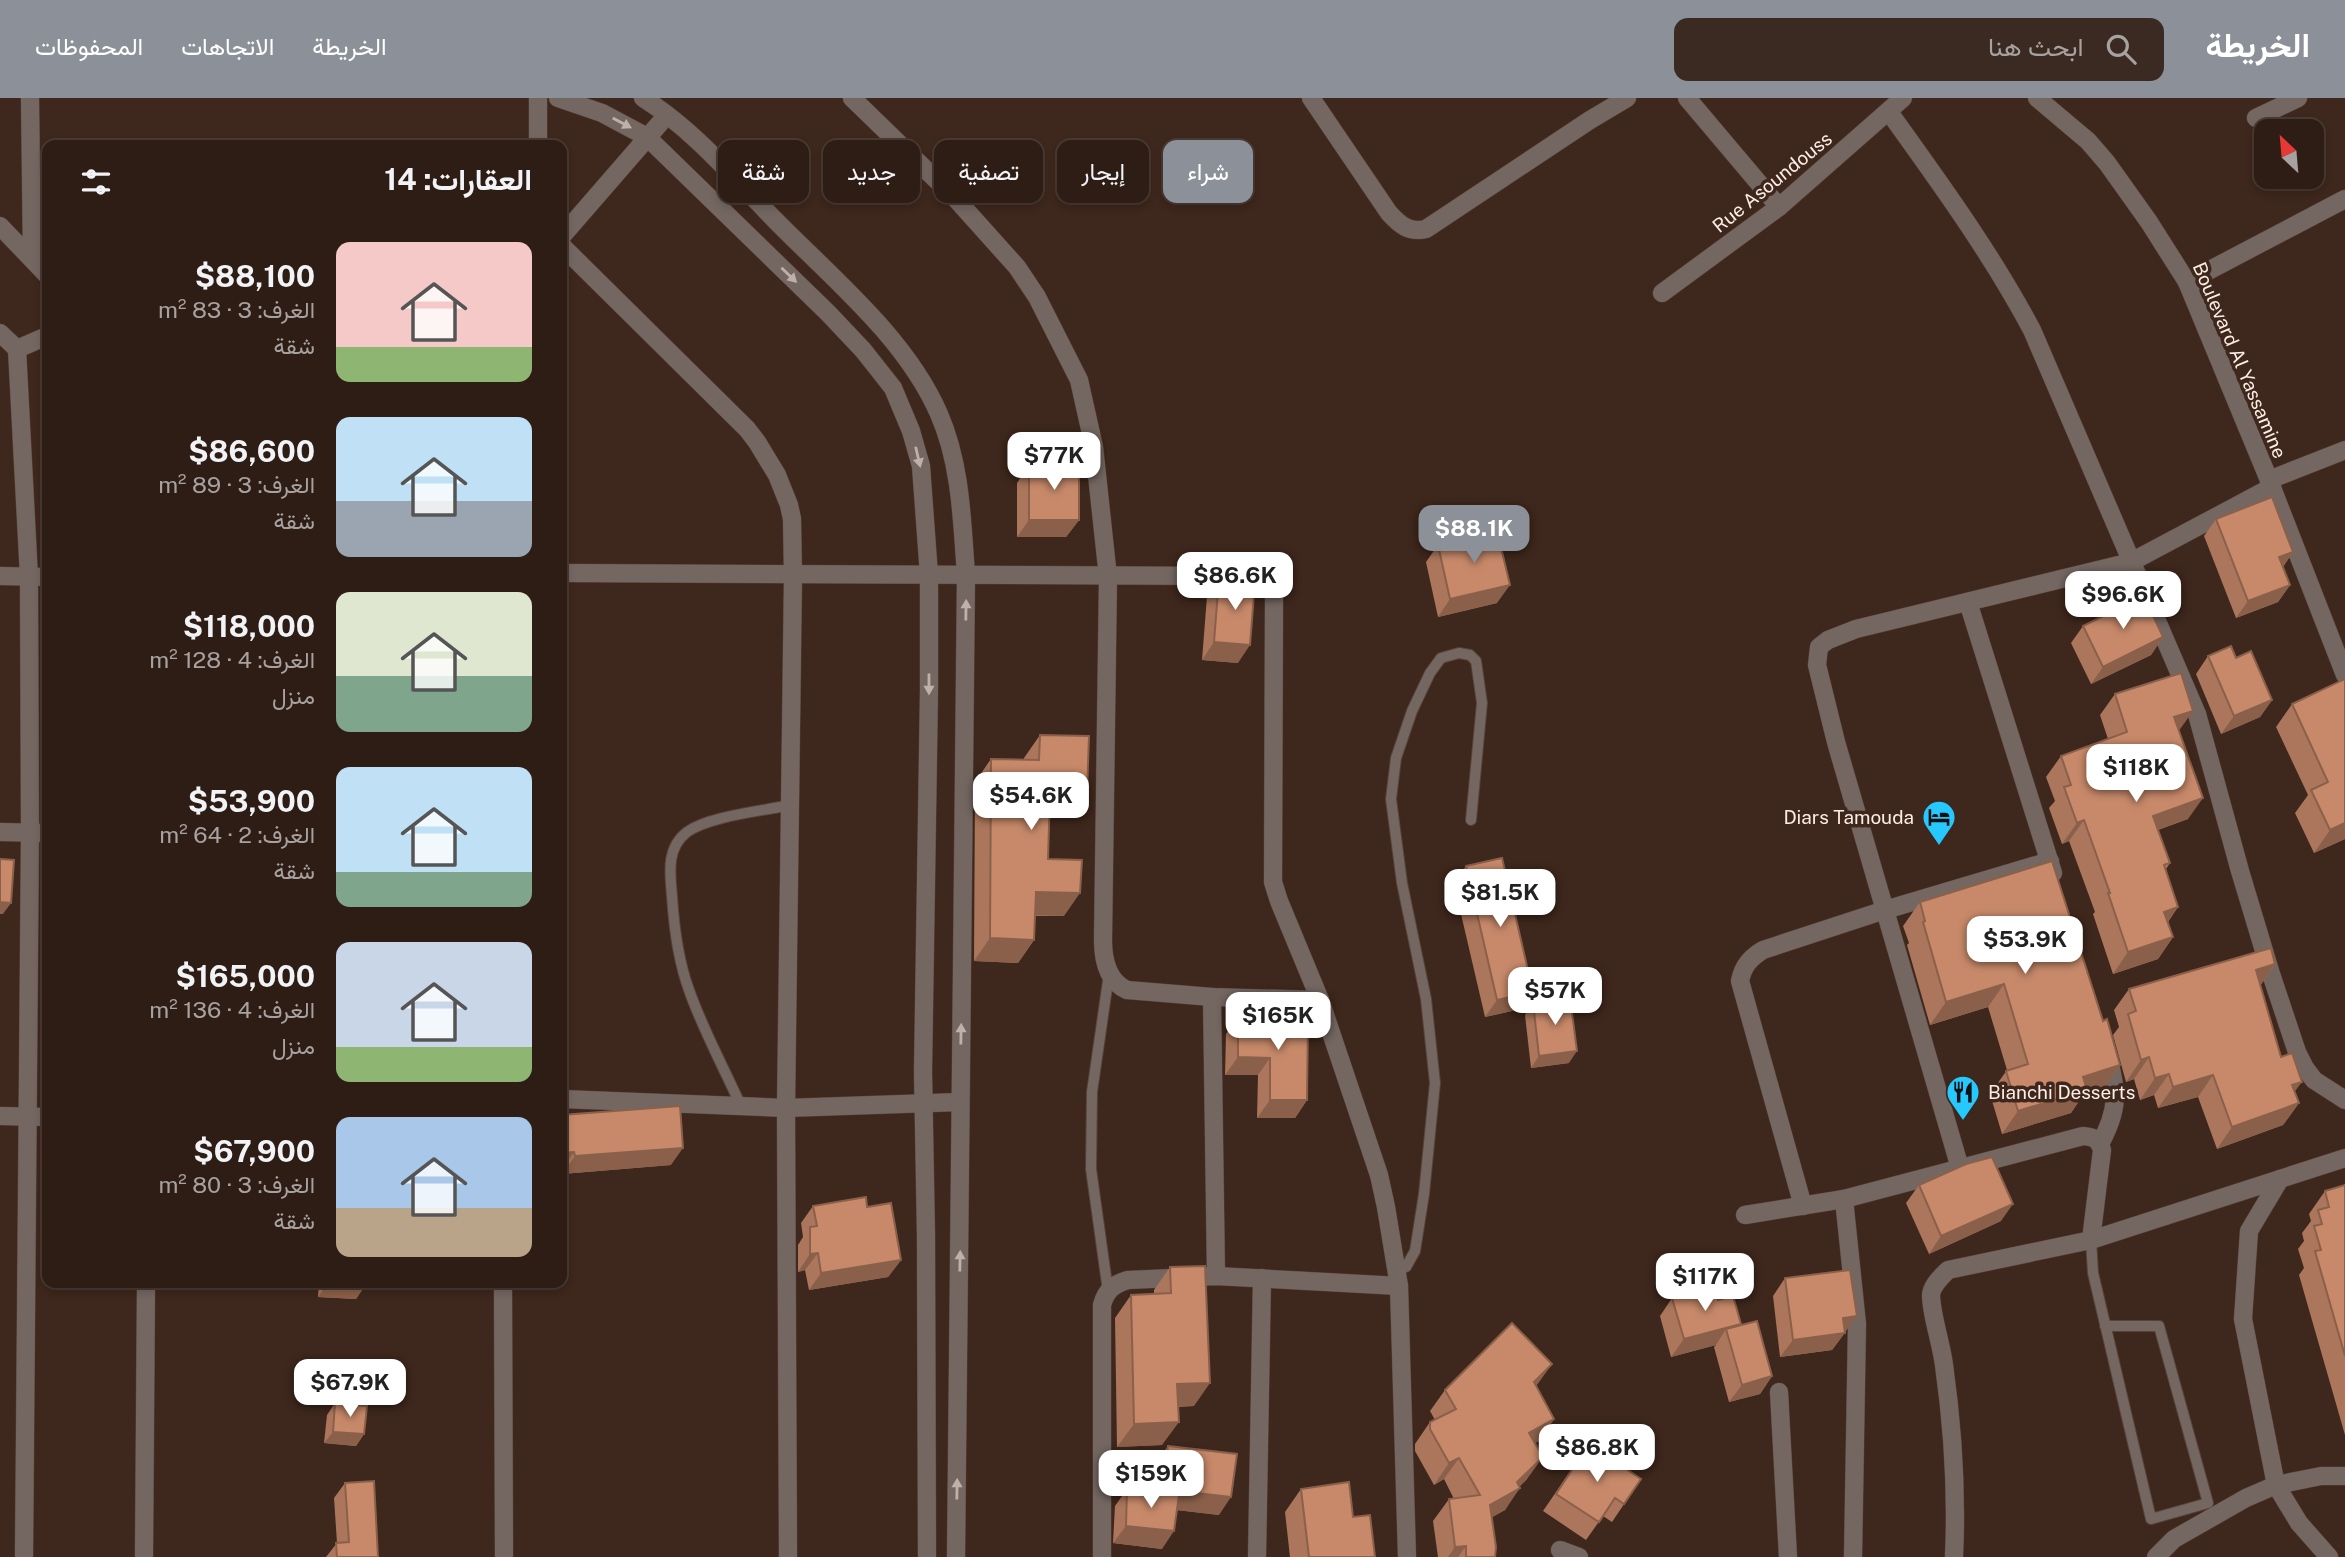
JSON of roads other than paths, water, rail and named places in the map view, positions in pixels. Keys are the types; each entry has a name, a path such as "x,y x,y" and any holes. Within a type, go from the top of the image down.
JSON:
{"street":[{"path":"30,98 32,259"},
{"path":"538,98 538,140"},
{"path":"558,98 602,113 648,137 828,313 863,350 893,388 911,431 921,466 929,575 924,1102 927,1557"},
{"path":"643,98 688,131 864,309 901,351 930,397 946,433 958,482 966,575 956,1557"},
{"path":"852,98 956,199 1017,267 1037,297 1079,380 1094,447 1108,577 1103,947 1109,973 1119,986 1127,990 1212,997 1320,1000"},
{"path":"1311,98 1389,214 1404,227 1415,231 1426,229 1627,98"},
{"path":"1687,98 1779,207"},
{"name":"Rue Asoundouss","path":"1662,293 1779,207 1903,98"},
{"name":"Boulevard Al Yassamine","path":"2037,98 2088,141 2107,163 2187,282 2344,670"},
{"path":"2256,118 2298,98"},
{"path":"1889,112 1973,231 2028,321 2197,714 2252,910 2297,1052 2314,1080 2345,1100"},
{"path":"567,230 667,114"},
{"path":"2187,282 2345,199"},
{"path":"0,226 42,270"},
{"path":"567,251 747,429 777,475 792,519 786,1108 788,1557"},
{"path":"0,333 17,349 38,577 39,832 28,1117 24,1557"},
{"path":"17,349 42,337"},
{"path":"1960,1168 1836,742 1817,665 1819,647 1828,640 1856,629 2131,562 2270,484 2345,450"},
{"path":"567,573 1235,576 1262,580 1271,587 1274,598 1275,703 1273,881 1320,1000 1379,1175 1399,1286 1407,1557"},
{"path":"0,576 38,577"},
{"path":"1968,602 2057,887"},
{"path":"0,832 39,832"},
{"path":"1803,1206 1740,981 1741,973 1751,957 1762,950 1885,910 2050,861"},
{"path":"1212,997 1216,1276"},
{"path":"2100,1144 2111,1122 2116,1094 2103,1041"},
{"path":"567,1099 786,1108 960,1102"},
{"path":"0,1116 42,1117"},
{"path":"1745,1216 1844,1199 2083,1136 2092,1136 2102,1150 2091,1240"},
{"path":"1954,1557 1956,1518 1953,1447 1942,1344 1931,1293 1948,1270 2091,1240 2345,1158"},
{"path":"2280,1179 2249,1231 2243,1319 2276,1485 2299,1523 2329,1557"},
{"path":"1844,1199 1857,1324 1853,1557"},
{"path":"1102,1557 1102,1305 1108,1291 1118,1283 1128,1280 1216,1276 1399,1286"},
{"path":"1257,1557 1262,1278"},
{"path":"144,1557 146,1288"},
{"path":"503,1288 504,1557"},
{"path":"1779,1392 1788,1557"},
{"path":"2156,1557 2174,1539 2246,1498 2276,1485 2321,1475 2345,1476"},
{"path":"1560,1550 1579,1557"}],"lane":[{"path":"1397,1268 1406,1267 1415,1251 1424,1194 1435,1083 1426,999 1402,883 1391,799 1396,758 1412,711 1430,673 1441,658 1459,653 1470,655 1476,661 1482,703 1471,820"},
{"path":"741,1107 689,990 678,949 669,863 678,842 687,832 701,825 790,806"},
{"path":"1108,1291 1091,1169 1092,1092 1109,973"},
{"path":"2091,1240 2093,1273 2105,1326 2151,1519 2208,1503 2159,1326 2105,1326"}],"place":[{"name":"Diars Tamouda","path":"1939,847"},
{"name":"Bianchi Desserts","path":"1963,1122"}]}
